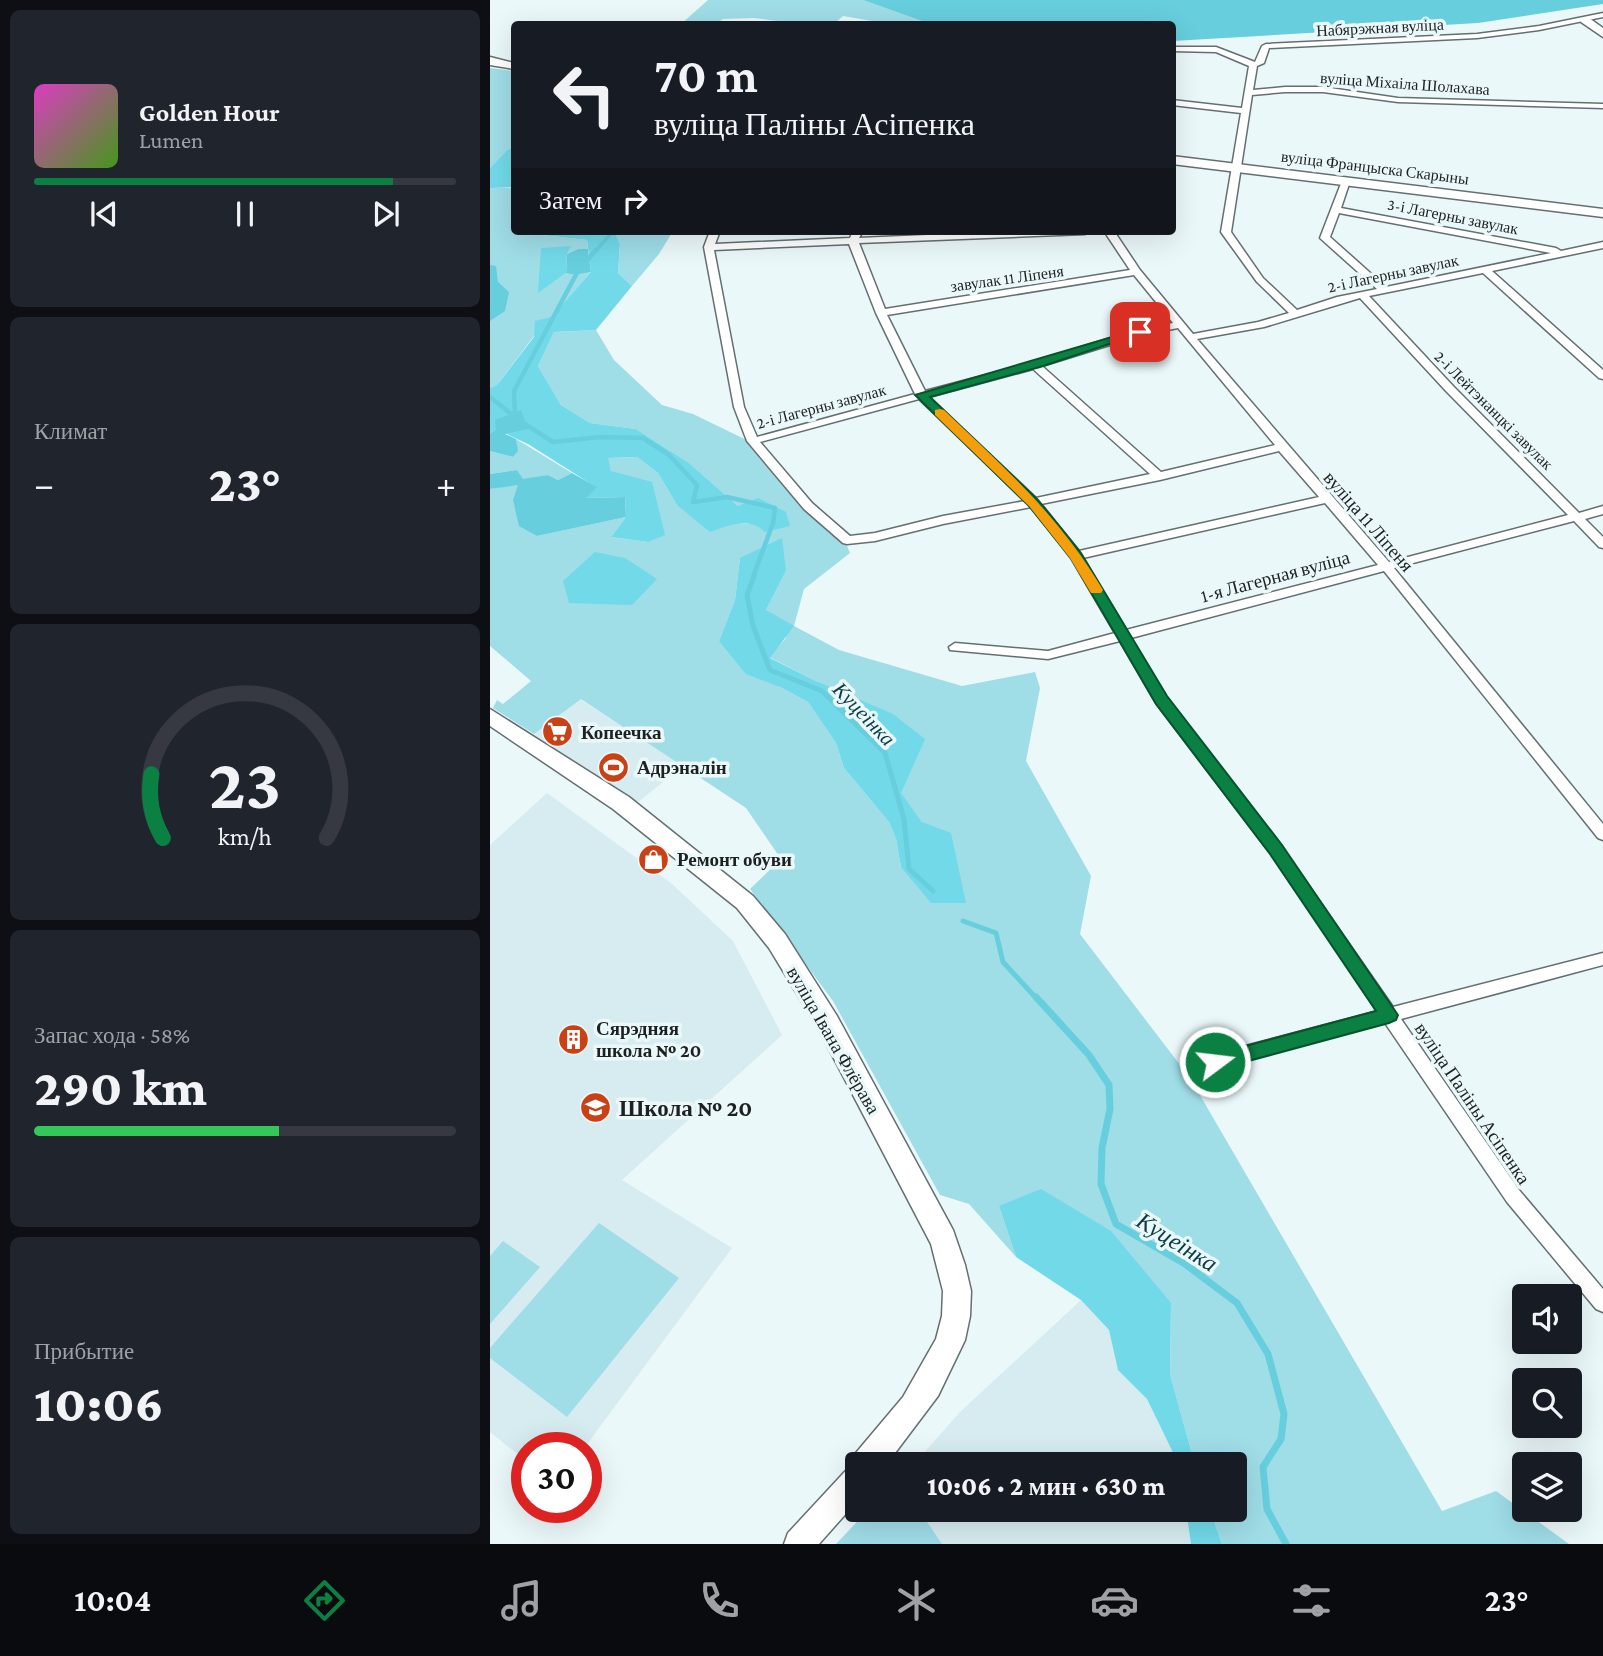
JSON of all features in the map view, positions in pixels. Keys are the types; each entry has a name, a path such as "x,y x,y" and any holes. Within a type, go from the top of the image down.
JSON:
{"street":[{"name":"Набярэжная вуліца","path":"1253,65 1260,64 1266,46 1477,36 1603,15"},
{"path":"1585,20 1603,34"},
{"path":"1176,49 1228,52 1247,65 1253,65 1226,232 1260,279 1295,313"},
{"path":"490,61 511,65"},
{"name":"вуліца Міхаіла Шолахава","path":"1248,93 1275,89 1369,93 1398,100 1603,106"},
{"path":"1176,102 1246,111"},
{"name":"вуліца Францыска Скарыны","path":"1176,160 1538,203 1572,210"},
{"path":"1346,181 1325,238 1385,291"},
{"name":"3-і Лагерны завулак","path":"1336,210 1564,252"},
{"path":"1572,210 1603,213"},
{"path":"1572,210 1603,226"},
{"path":"714,235 709,247 739,407 753,441 808,506 847,540 866,540 953,518 1160,477 1282,447"},
{"path":"709,247 901,235"},
{"name":"вуліца 11 Ліпеня","path":"1112,235 1136,272 1385,565 1603,834"},
{"name":"вуліца Паліны Асіпенка","path":"855,236 881,313 921,395 1034,503 1076,556 1161,700 1276,850 1513,1196 1603,1303"},
{"name":"2-і Лагерны завулак","path":"1191,337 1260,325 1341,299 1603,245"},
{"path":"1486,270 1603,376"},
{"name":"завулак 11 Ліпеня","path":"881,313 999,293 1047,289 1136,272"},
{"name":"2-і Лейтэнанцкі завулак","path":"1363,296 1450,389 1603,544"},
{"name":"2-і Лагерны завулак","path":"753,441 1035,365 1140,332 1180,325"},
{"path":"1035,365 1160,477"},
{"path":"1076,556 1327,499"},
{"name":"1-я Лагерная вуліца","path":"955,647 1048,655 1603,510"},
{"name":"вуліца Івана Флёрава","path":"490,716 621,803 744,902 777,941 828,1023 943,1239 953,1268 957,1293 956,1313 944,1354 915,1407 877,1452"},
{"path":"1215,1062 1603,959"},
{"path":"799,1544 845,1491"}],"shaded area":[{"path":"708,0 863,0 922,21 872,21 843,16 837,21 777,21 754,18 684,21"},
{"path":"863,0 1603,0 1603,4 1478,23 1176,41 1176,21 922,21"},
{"path":"490,68 511,71 511,148 490,168"},
{"path":"511,148 511,187 490,188 490,168"},
{"path":"490,187 511,188 511,235 587,240 588,249 578,249 567,254 570,247 539,292 566,273 575,275 591,272 534,336 497,385 490,388"},
{"path":"542,235 616,235 620,244 618,273 632,286 596,330 554,332 538,366 561,405 590,423 636,429 689,463 738,506 758,498 786,512 790,526 765,532 745,523 710,532 677,505 658,473 637,457 608,458 611,471 652,482 665,535 648,542 611,537 626,517 625,497 585,498 596,487 528,444 496,429 490,434 490,388 497,385 534,337 535,321 551,317 591,272 587,240"},
{"path":"616,235 671,235 659,254 632,286 618,273 620,244"},
{"path":"571,246 567,254 566,273 538,293 541,248"},
{"path":"578,249 588,249 591,272 575,275 566,273 567,254"},
{"path":"490,265 496,266 498,282 509,292 505,311 490,321"},
{"path":"596,330 614,360 662,405 693,414 763,448 805,498 843,536 850,553 804,589 794,626 839,650 962,686 1035,672 1040,688 1026,761 1091,876 1080,934 1190,1078 1442,1511 1496,1491 1512,1503 1512,1522 1539,1522 1569,1544 1222,1544 1214,1522 1247,1522 1247,1452 1191,1452 1170,1374 1171,1303 999,1206 1016,1257 969,1204 940,1195 833,1001 750,889 781,859 746,808 581,699 534,734 493,708 497,700 503,704 531,681 490,646 490,489 519,484 537,536 626,517 611,537 648,542 611,471 607,458 637,457 658,473 677,505 737,523 790,526 738,506 689,463 636,429 590,423 561,405 538,366 554,332","holes":["740,558 786,571 766,610 786,638 769,657 818,682 922,822 901,867 896,839 889,822 844,768 836,743 808,702 780,687 719,641 735,600"]},
{"path":"521,410 528,429 505,434 516,439 518,451 513,457 490,451 490,434 496,429 495,420"},
{"path":"516,439 572,473 558,480 548,475 523,480 517,470 490,474 490,451 513,457 517,451"},
{"path":"517,470 523,479 548,475 558,480 572,473 597,487 586,498 625,497 626,517 537,536 519,526 513,500 518,485 490,489 490,474"},
{"path":"782,538 786,571 766,610 794,626 770,658 893,714 925,739 901,793 922,822 951,833 966,903 931,903 901,867 896,839 889,822 844,768 836,743 808,702 780,687 746,674 719,641 735,600 740,558"},
{"path":"595,552 625,558 657,579 632,605 569,603 563,581"},
{"path":"580,699 683,766 637,803 534,734"},
{"name":"Школа № 20","path":"547,793 671,883 733,941 782,1035 622,1180 732,1248 596,1432 511,1432 511,1449 490,1432 490,845"},
{"path":"1041,1189 1111,1231 1171,1303 1170,1374 1191,1452 1173,1452 1147,1399 1118,1370 1109,1330 1081,1300 1016,1257 999,1206"},
{"path":"599,1223 679,1278 567,1417 490,1358 490,1348"},
{"path":"503,1241 540,1267 490,1324 490,1256"},
{"path":"1081,1300 1109,1330 1118,1369 1147,1399 1173,1452 925,1452 961,1411"},
{"path":"857,1522 927,1522 942,1544 836,1544"},
{"path":"927,1522 1188,1522 1191,1544 942,1544"},
{"path":"1188,1522 1214,1522 1222,1544 1191,1544"}],"waterway":[{"path":"595,252 610,235"},
{"path":"586,262 596,250"},
{"path":"515,417 514,391 579,269"},
{"name":"Куцеінка","path":"490,397 514,416"},
{"name":"Куцеінка","path":"522,422 553,442 600,437 643,438 669,455 697,485 693,502 727,497 775,508 773,523 753,577"},
{"name":"Куцеінка","path":"754,576 747,595 753,626 770,670 822,691 885,753 904,819 909,869 933,891"},
{"name":"Куцеінка","path":"963,921 996,933 1003,962 1037,999"},
{"name":"Куцеінка","path":"1036,997 1089,1055 1109,1085 1110,1109 1102,1148 1101,1184 1116,1224 1185,1264 1237,1303 1268,1354 1284,1414 1281,1439 1263,1467 1267,1509 1286,1544"}],"slow traffic":[{"path":"940,413 1034,503 1076,556 1096,590"}],"place":[{"name":"Копеечка","path":"558,732"},
{"name":"Адрэналін","path":"614,767"},
{"name":"Ремонт обуви","path":"654,859"},
{"name":"Сярэдняя школа № 20","path":"573,1039"},
{"name":"Школа № 20","path":"596,1108"}],"route":[{"path":"1140,332 1035,365 921,395 1034,503 1076,556 1161,700 1276,850 1389,1015 1215,1062"}]}
